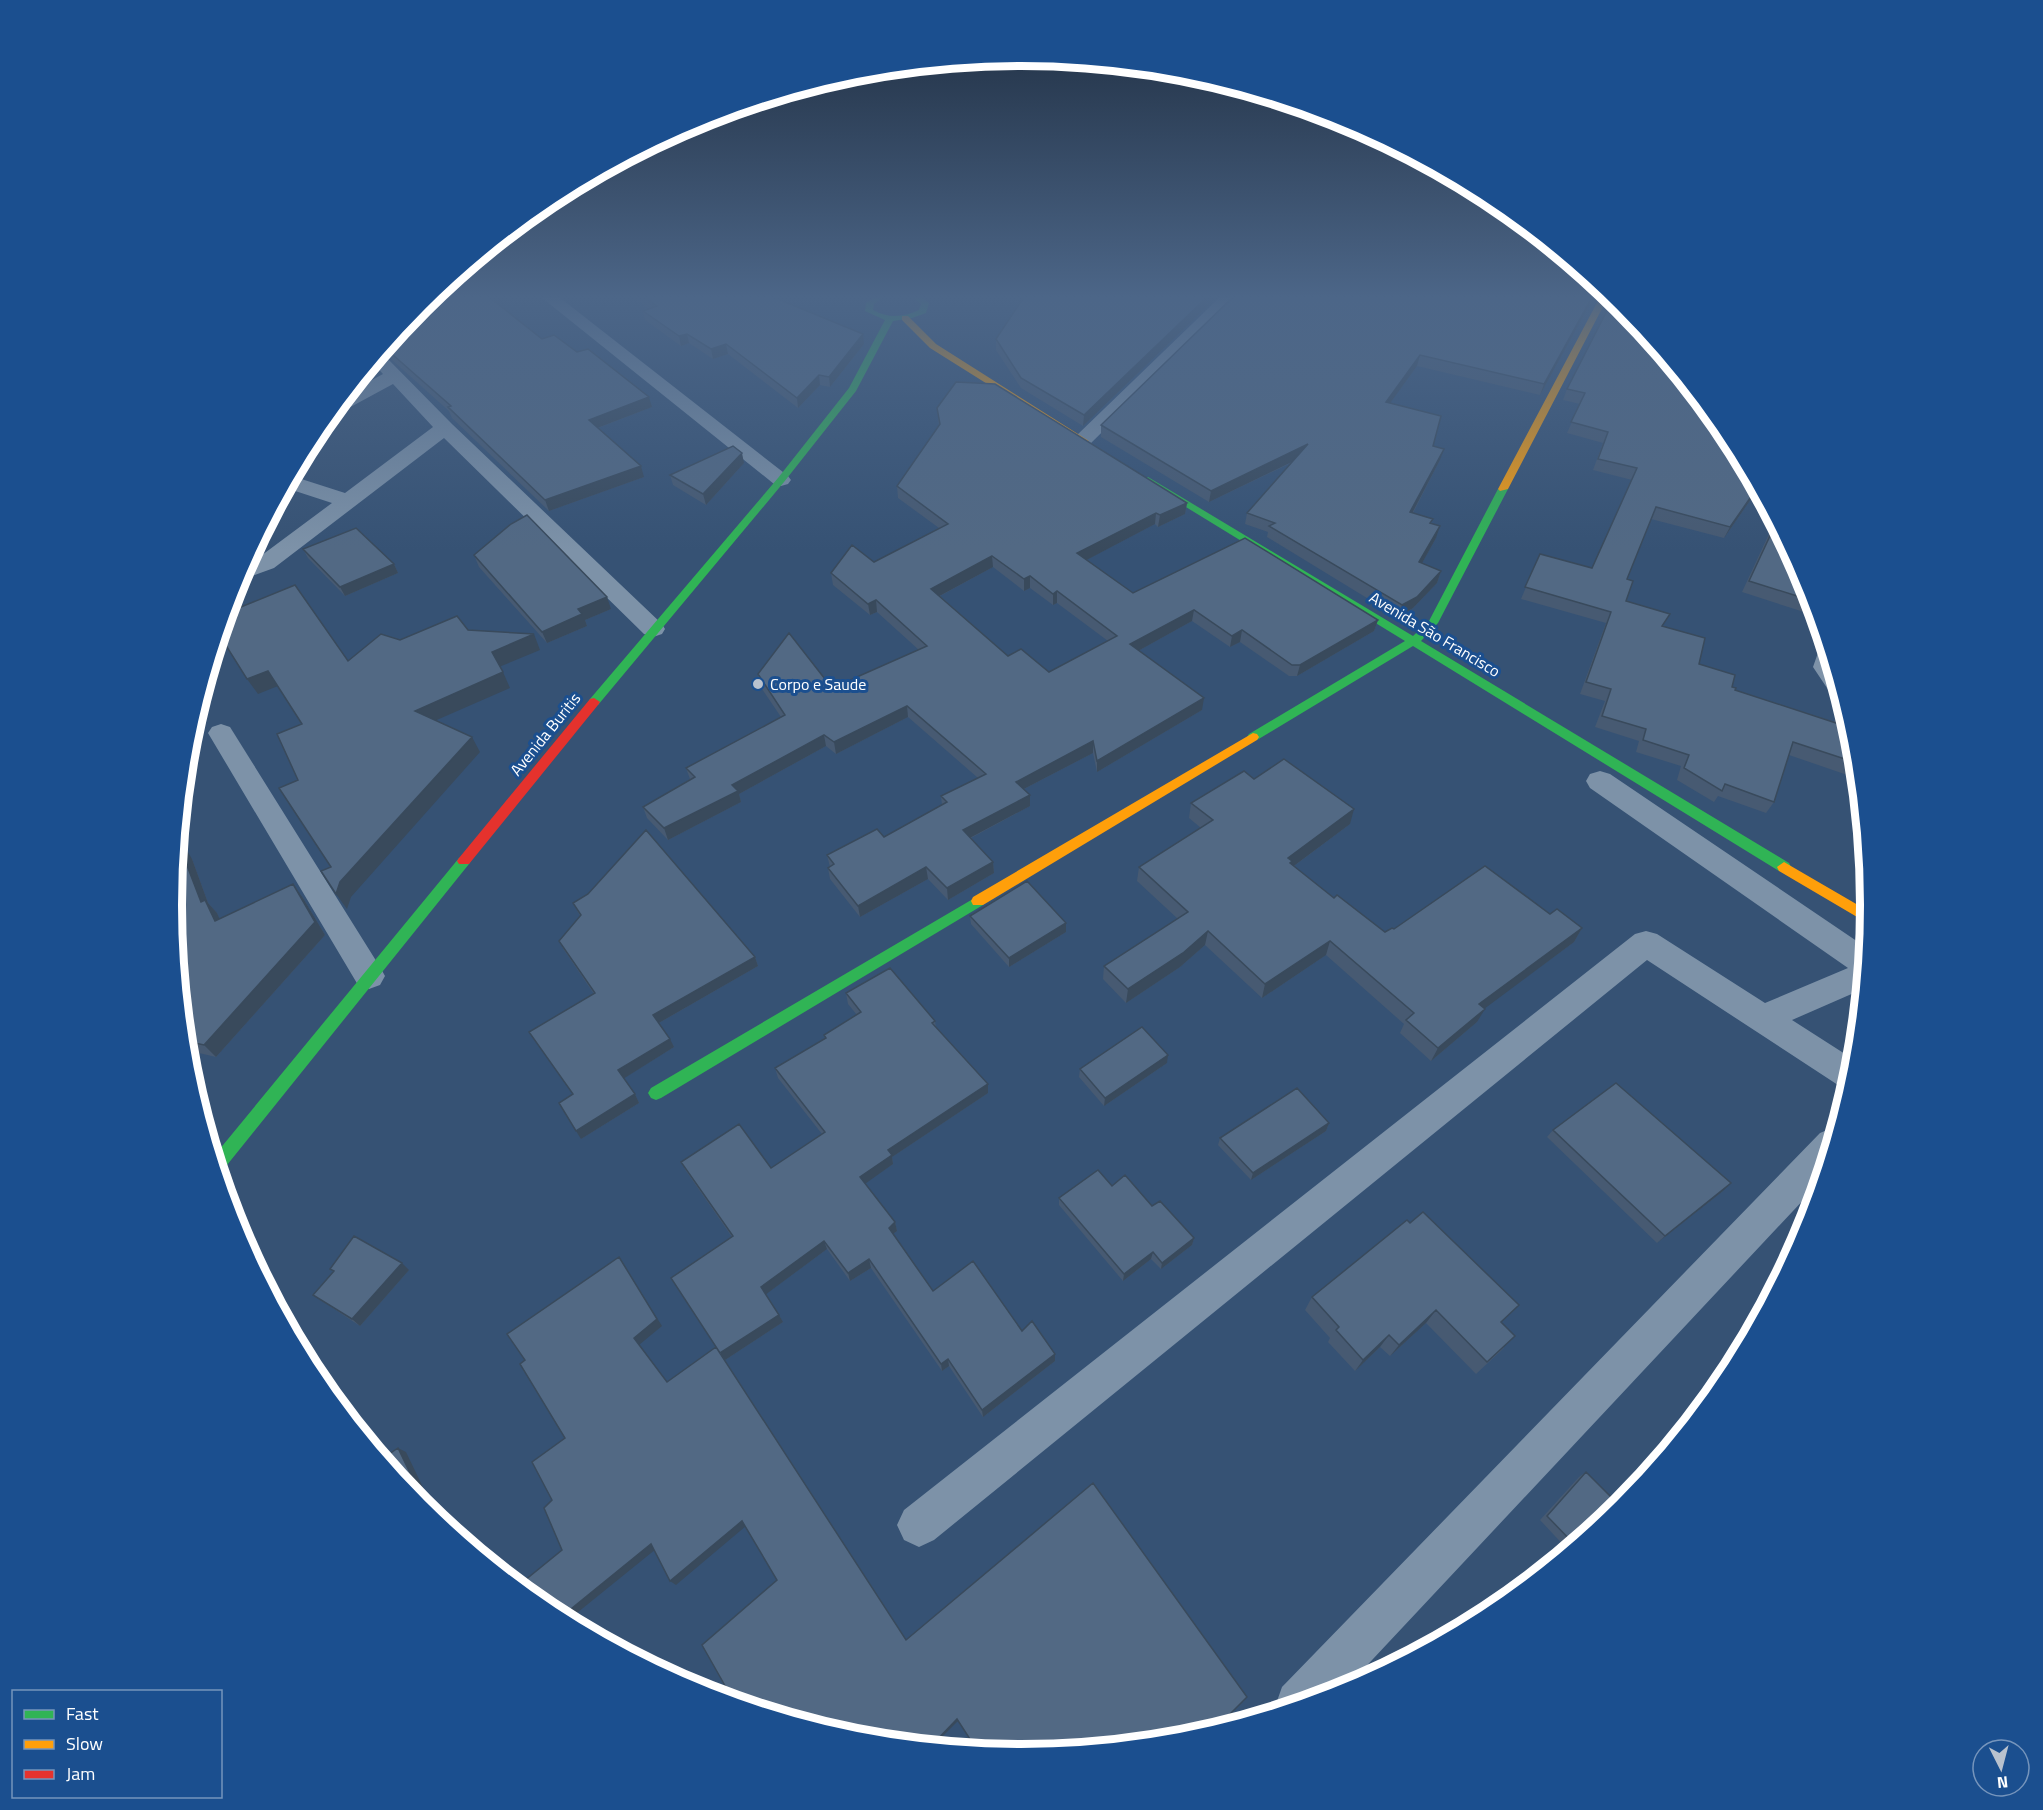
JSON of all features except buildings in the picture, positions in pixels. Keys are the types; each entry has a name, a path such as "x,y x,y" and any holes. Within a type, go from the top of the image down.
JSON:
{"street":[{"path":"354,397 382,381"},
{"path":"400,381 445,428 653,629"},
{"path":"656,381 781,480"},
{"name":"Avenida Buritis","path":"222,1159 653,629 781,480 857,381"},
{"path":"992,381 1088,443 1148,381"},
{"path":"656,1093 1414,641 1433,623 1560,381"},
{"path":"253,569 266,563 445,428"},
{"name":"Avenida São Francisco","path":"1133,471 1861,912"},
{"path":"296,484 346,501"},
{"path":"221,733 369,976"},
{"path":"1600,781 1859,959"},
{"path":"919,1525 1646,943 1844,1071"},
{"path":"1763,1018 1857,978"},
{"path":"1311,1692 1822,1154"}],"traffic: fast":[{"path":"594,702 781,480 857,381"},
{"path":"1148,480 1784,867"},
{"path":"1253,737 1414,641 1433,623 1503,489"},
{"path":"222,1159 464,861"},
{"path":"656,1093 978,901"}],"traffic: slow":[{"path":"989,381 1084,441"},
{"path":"1503,489 1560,381"},
{"path":"978,901 1253,737"},
{"path":"1784,867 1861,913"}],"traffic: jam":[{"path":"464,861 594,702"}],"place":[{"name":"Corpo e Saude","path":"758,684"}]}
